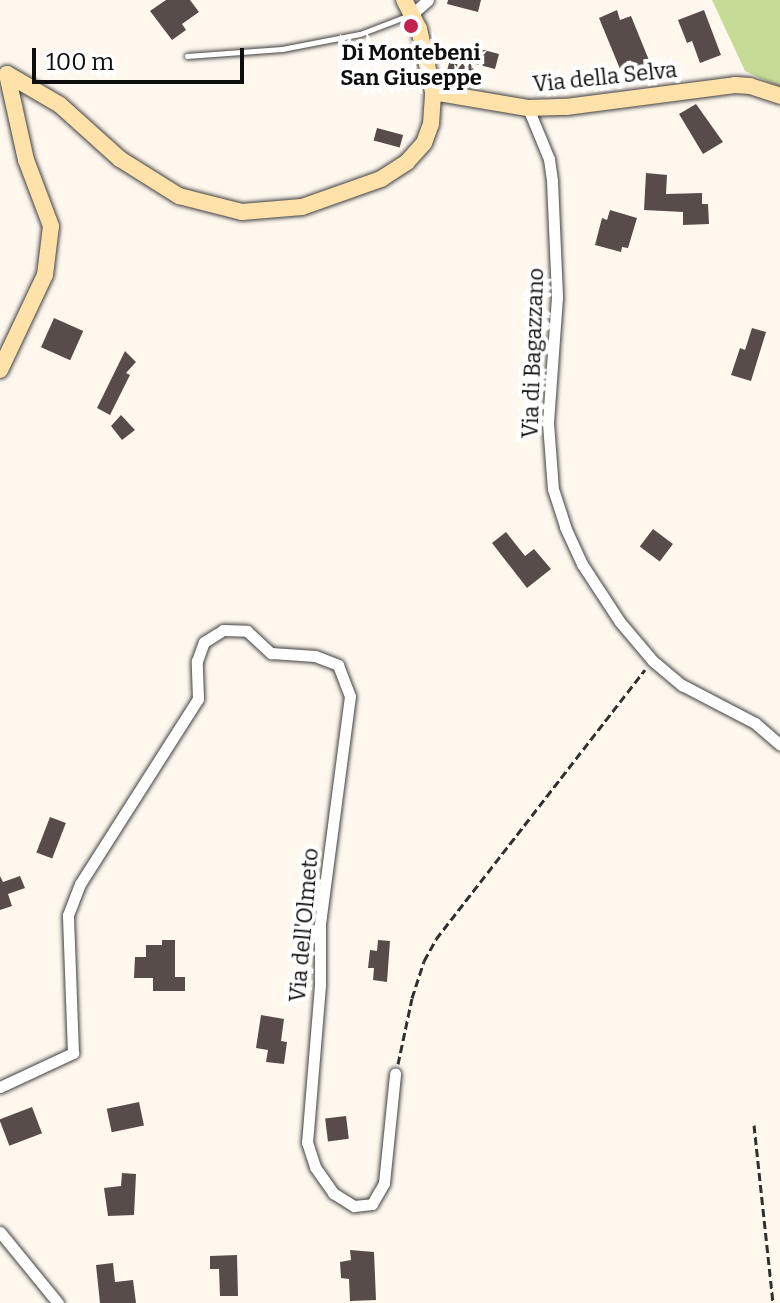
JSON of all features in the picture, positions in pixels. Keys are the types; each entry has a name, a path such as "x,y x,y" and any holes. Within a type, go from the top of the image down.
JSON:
{"street":[{"path":"3,72 60,105 120,159 179,196 242,212 302,207 381,179 407,162 424,143 431,124 433,92 408,7 428,0"},
{"path":"0,370 45,275 51,226 26,160 3,72"},
{"name":"Via della Selva","path":"433,92 528,108 566,107 735,85 750,86 780,96"},
{"name":"Via di Bagazzano","path":"528,108 549,159 552,181 557,297 548,423 553,489 565,527 582,564 620,622 653,661 682,685 755,723 780,745"},
{"name":"Via dell'Olmeto","path":"0,1087 73,1053 68,915 80,884 112,839 198,699 197,661 204,642 223,630 247,631 271,653 315,656 338,665 350,696 320,925 320,985 307,1142 315,1167 333,1193 354,1206 372,1204 384,1183 395,1074"},
{"path":"0,1232 58,1303"}],"lane":[{"path":"187,56 313,43 360,34 408,7"}],"path":[{"path":"395,1074 412,998 424,961 436,939 653,661"},
{"path":"754,1125 773,1303"}],"green space":[{"path":"712,0 780,0 780,87 745,71"}],"building":[{"path":"166,0 190,0 199,12 182,24 186,30 172,40 150,11"},
{"path":"448,0 481,0 478,12 447,4"},
{"path":"617,10 620,20 631,16 655,75 627,86 599,18"},
{"path":"704,10 721,55 700,63 692,41 687,43 678,20"},
{"path":"476,48 499,54 495,69 476,64 471,81 446,74 453,49 474,55"},
{"path":"696,104 723,142 703,154 679,114"},
{"path":"377,128 403,135 400,148 374,141"},
{"path":"646,173 667,175 666,194 702,193 702,204 708,204 709,224 683,225 683,212 644,210"},
{"path":"610,210 637,218 628,248 622,247 621,252 595,245 602,218 607,220"},
{"path":"54,318 83,331 70,360 41,347"},
{"path":"752,328 766,332 751,381 731,375 740,348 745,350"},
{"path":"125,351 136,362 126,373 130,375 110,415 97,408"},
{"path":"121,415 135,430 122,440 111,426"},
{"path":"653,529 673,544 660,562 640,547"},
{"path":"506,532 525,556 534,549 551,569 527,588 492,543"},
{"path":"50,817 66,823 52,859 36,852"},
{"path":"0,876 3,882 20,876 25,888 8,894 12,906 0,910"},
{"path":"162,940 175,940 175,977 185,977 185,991 153,991 153,978 134,978 135,957 146,957 146,945 162,945"},
{"path":"378,940 390,941 387,982 373,980 374,968 368,968 370,950 377,951"},
{"path":"261,1015 284,1019 281,1041 287,1042 284,1064 266,1062 268,1050 256,1048"},
{"path":"139,1102 144,1125 112,1132 107,1109"},
{"path":"32,1107 42,1133 9,1146 0,1119"},
{"path":"346,1116 349,1139 328,1141 325,1119"},
{"path":"122,1173 136,1174 134,1215 108,1216 104,1188 121,1186"},
{"path":"350,1250 374,1252 376,1300 350,1301 349,1279 341,1278 340,1262 351,1260"},
{"path":"237,1255 238,1296 220,1296 219,1269 210,1269 210,1256"},
{"path":"113,1263 115,1282 133,1280 136,1303 100,1303 96,1265"}],"place":[{"name":"Di Montebeni San Giuseppe","path":"411,26"}]}
